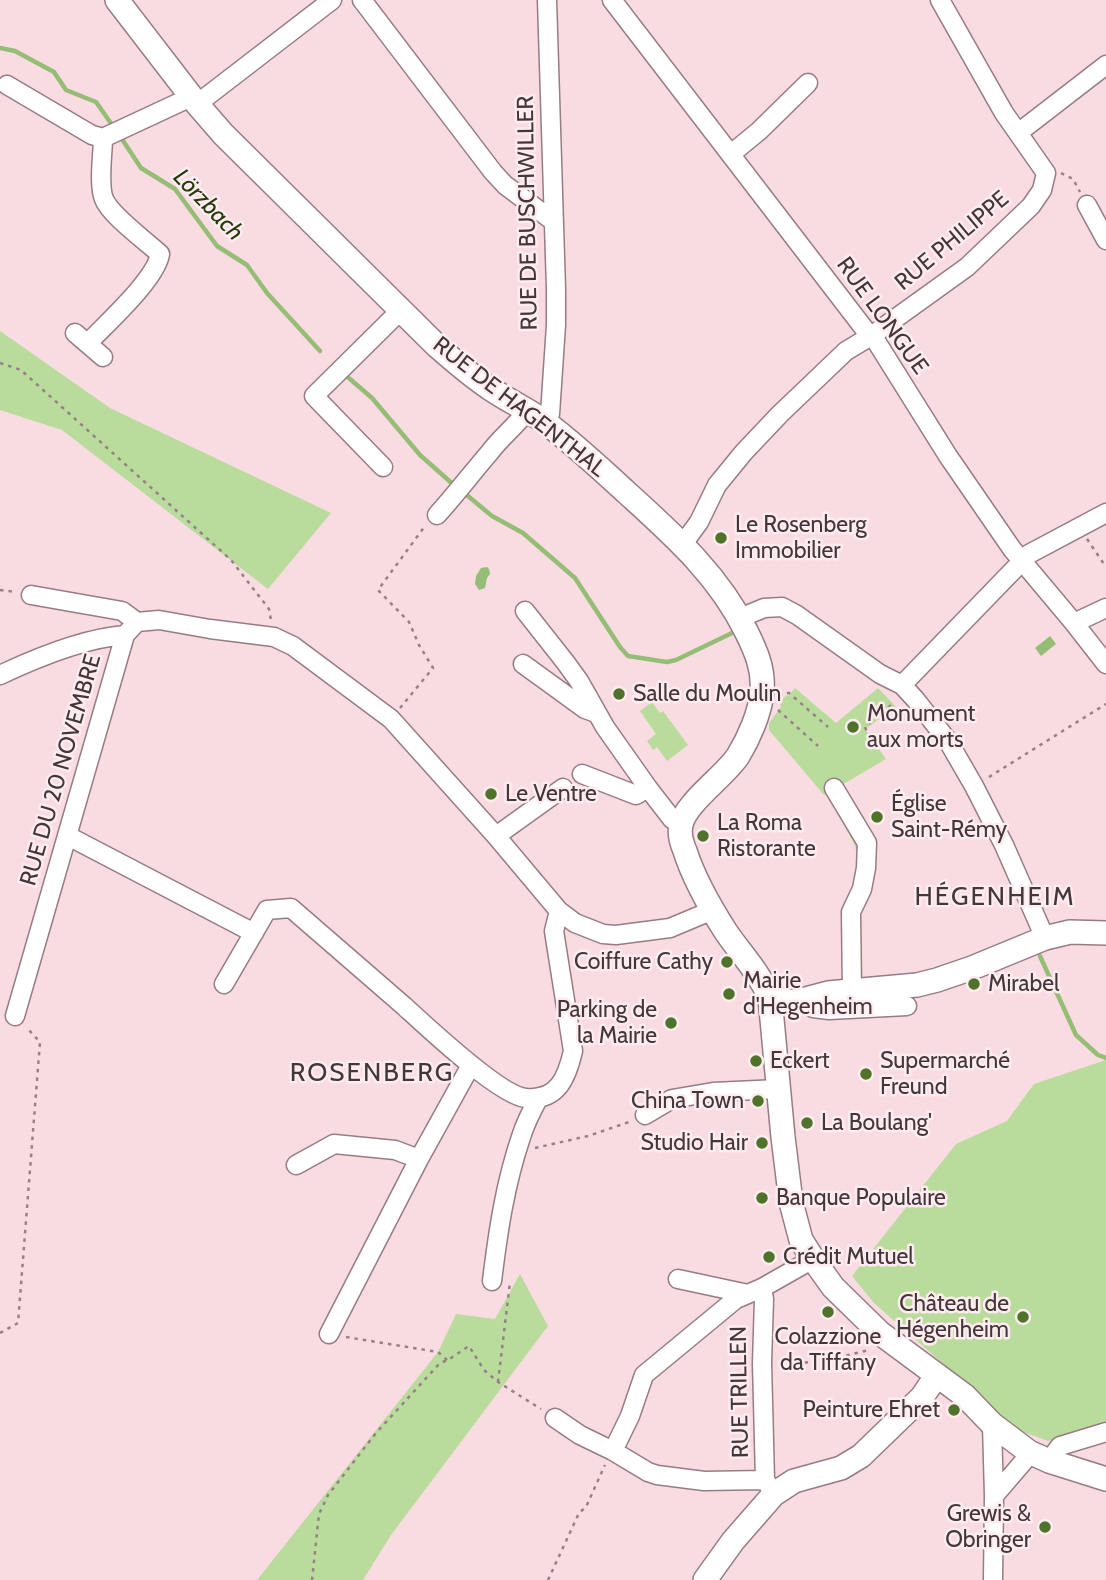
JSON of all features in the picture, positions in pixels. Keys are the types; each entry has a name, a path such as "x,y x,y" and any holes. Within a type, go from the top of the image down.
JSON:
{"main road":[{"name":"RUE DE HAGENTHAL","path":"117,0 194,101 256,167 437,346 492,390 536,416 601,470 683,544 726,596 757,653 769,696 737,757 687,811 681,825"},
{"path":"681,825 685,852 700,885 726,932 763,981 770,998 791,1202 801,1240 813,1259 833,1287 880,1333 965,1396 992,1424 1039,1457 1106,1479"},
{"path":"770,998 794,1002 817,996 905,987 937,980 1045,938 1070,932 1106,933"},
{"path":"705,1580 770,1487 841,1468 861,1456 922,1397 937,1376"}],"street":[{"path":"7,85 92,135 103,138 194,101 332,0"},
{"path":"362,0 493,172 505,185 554,221"},
{"name":"RUE DE BUSCHWILLER","path":"536,416 550,414 556,325 547,0"},
{"name":"RUE LONGUE","path":"612,0 876,341 948,456 1022,561 1106,664"},
{"path":"940,0 1004,113 1046,173"},
{"path":"1017,133 1106,65"},
{"path":"731,154 808,83"},
{"path":"103,138 101,179 104,199 119,219 160,254 148,280 81,338 103,357"},
{"name":"RUE PHILIPPE","path":"683,544 699,522 717,485 780,414 846,351 967,267 1031,206 1042,190 1046,173"},
{"path":"1087,205 1106,240"},
{"path":"383,467 314,397 401,310"},
{"path":"437,515 491,449 521,419 536,416"},
{"path":"902,685 1029,554 1106,513"},
{"path":"32,595 122,611 131,628"},
{"path":"740,618 764,608 782,607 880,674 902,685 948,741 974,786 1004,845 1045,938"},
{"path":"1074,623 1106,608"},
{"path":"525,611 579,681 596,713 648,788 672,819 681,825"},
{"path":"0,675 31,660 159,620 274,637 293,646 391,719 559,911 575,923 603,934 616,935 670,928 713,910"},
{"name":"RUE DU 20 NOVEMBRE","path":"15,1016 131,628"},
{"path":"523,664 585,709 596,713"},
{"path":"582,774 636,795 648,788"},
{"path":"834,788 867,843 862,889 851,912 852,992"},
{"path":"496,836 563,789"},
{"path":"68,836 254,933"},
{"path":"224,984 267,910 291,908 471,1065 511,1093 524,1098 538,1097 552,1092 563,1083 573,1051 554,931 559,911"},
{"path":"817,996 813,1008 829,1010 907,1006"},
{"path":"329,1334 419,1159 471,1065"},
{"path":"645,1115 672,1098 713,1092 779,1089"},
{"path":"492,1281 499,1222 516,1153 538,1097"},
{"path":"296,1166 334,1144 395,1150 419,1159"},
{"path":"613,1451 630,1416 644,1375 736,1299 813,1259"},
{"path":"678,1279 755,1291"},
{"name":"RUE TRILLEN","path":"755,1291 764,1299 762,1363 770,1487"},
{"path":"551,1416 580,1435 657,1475 770,1487"},
{"path":"992,1424 995,1496 993,1580"},
{"path":"995,1496 1024,1461 1060,1446 1106,1432"}],"path":[{"path":"1046,173 1063,173 1073,179 1087,205"},
{"path":"0,363 20,370 231,560 270,609 274,637"},
{"path":"391,719 433,668 409,622 378,590 428,522 437,515"},
{"path":"1079,528 1106,567"},
{"path":"818,746 777,709 769,696 789,693 828,727"},
{"path":"867,746 870,740 865,727 893,703"},
{"path":"974,786 1106,704"},
{"path":"0,1334 18,1323 40,1042 15,1016"},
{"path":"516,1153 588,1136 645,1115"},
{"path":"762,1363 820,1362 872,1349 880,1333"},
{"path":"329,1334 438,1352 448,1360"},
{"path":"312,1580 319,1514 328,1495 376,1433 440,1363 469,1346 484,1370 498,1382 551,1416"},
{"path":"548,1580 579,1513 586,1507 613,1451"}],"shaded area":[{"path":"0,331 110,408 331,513 268,589 62,430 0,410"},
{"path":"487,567 490,574 485,588 479,590 475,584 476,576 481,568"},
{"path":"1050,636 1056,644 1041,656 1035,648"},
{"path":"795,688 836,723 878,688 896,707 865,729 886,759 830,792 864,843 858,859 855,846 836,810 838,808 769,730 769,723 781,707 782,699 789,696"},
{"path":"652,702 660,713 663,711 688,745 667,761 657,747 653,750 647,741 656,734 640,711"},
{"path":"1106,1060 1106,1427 1048,1441 1018,1430 874,1303 852,1276 956,1144 1007,1121 1034,1084"},
{"path":"520,1274 548,1326 391,1535 363,1580 257,1580 438,1352 456,1314 495,1319"}],"waterway":[{"name":"Lörzbach","path":"0,48 15,51 54,72 66,90 96,102 115,129"},
{"name":"Lörzbach","path":"120,136 141,168 175,189 217,246 247,265 267,293 320,351"},
{"path":"343,373 372,398 420,455 455,486"},
{"path":"462,491 492,516 523,533 575,578 628,656 667,662 732,633"},
{"path":"1040,956 1076,1035 1098,1055 1106,1058"}],"place":[{"name":"Le Rosenberg Immobilier","path":"721,538"},
{"name":"Salle du Moulin","path":"619,694"},
{"name":"Monument aux morts","path":"853,727"},
{"name":"Le Ventre","path":"491,794"},
{"name":"Église Saint-Rémy","path":"877,817"},
{"name":"La Roma Ristorante","path":"703,836"},
{"name":"Coiffure Cathy","path":"727,962"},
{"name":"Mirabel","path":"974,984"},
{"name":"Mairie d'Hegenheim","path":"729,994"},
{"name":"Parking de la Mairie","path":"671,1023"},
{"name":"Eckert","path":"756,1061"},
{"name":"Supermarché Freund","path":"866,1074"},
{"name":"China Town","path":"758,1101"},
{"name":"La Boulang'","path":"807,1123"},
{"name":"Studio Hair","path":"762,1143"},
{"name":"Banque Populaire","path":"762,1198"},
{"name":"Crédit Mutuel","path":"769,1257"},
{"name":"Colazzione da Tiffany","path":"828,1312"},
{"name":"Château de Hégenheim","path":"1023,1317"},
{"name":"Peinture Ehret","path":"954,1410"},
{"name":"Grewis & Obringer","path":"1045,1527"}],"district":[{"name":"HÉGENHEIM","path":"995,897"},
{"name":"ROSENBERG","path":"372,1073"}]}
